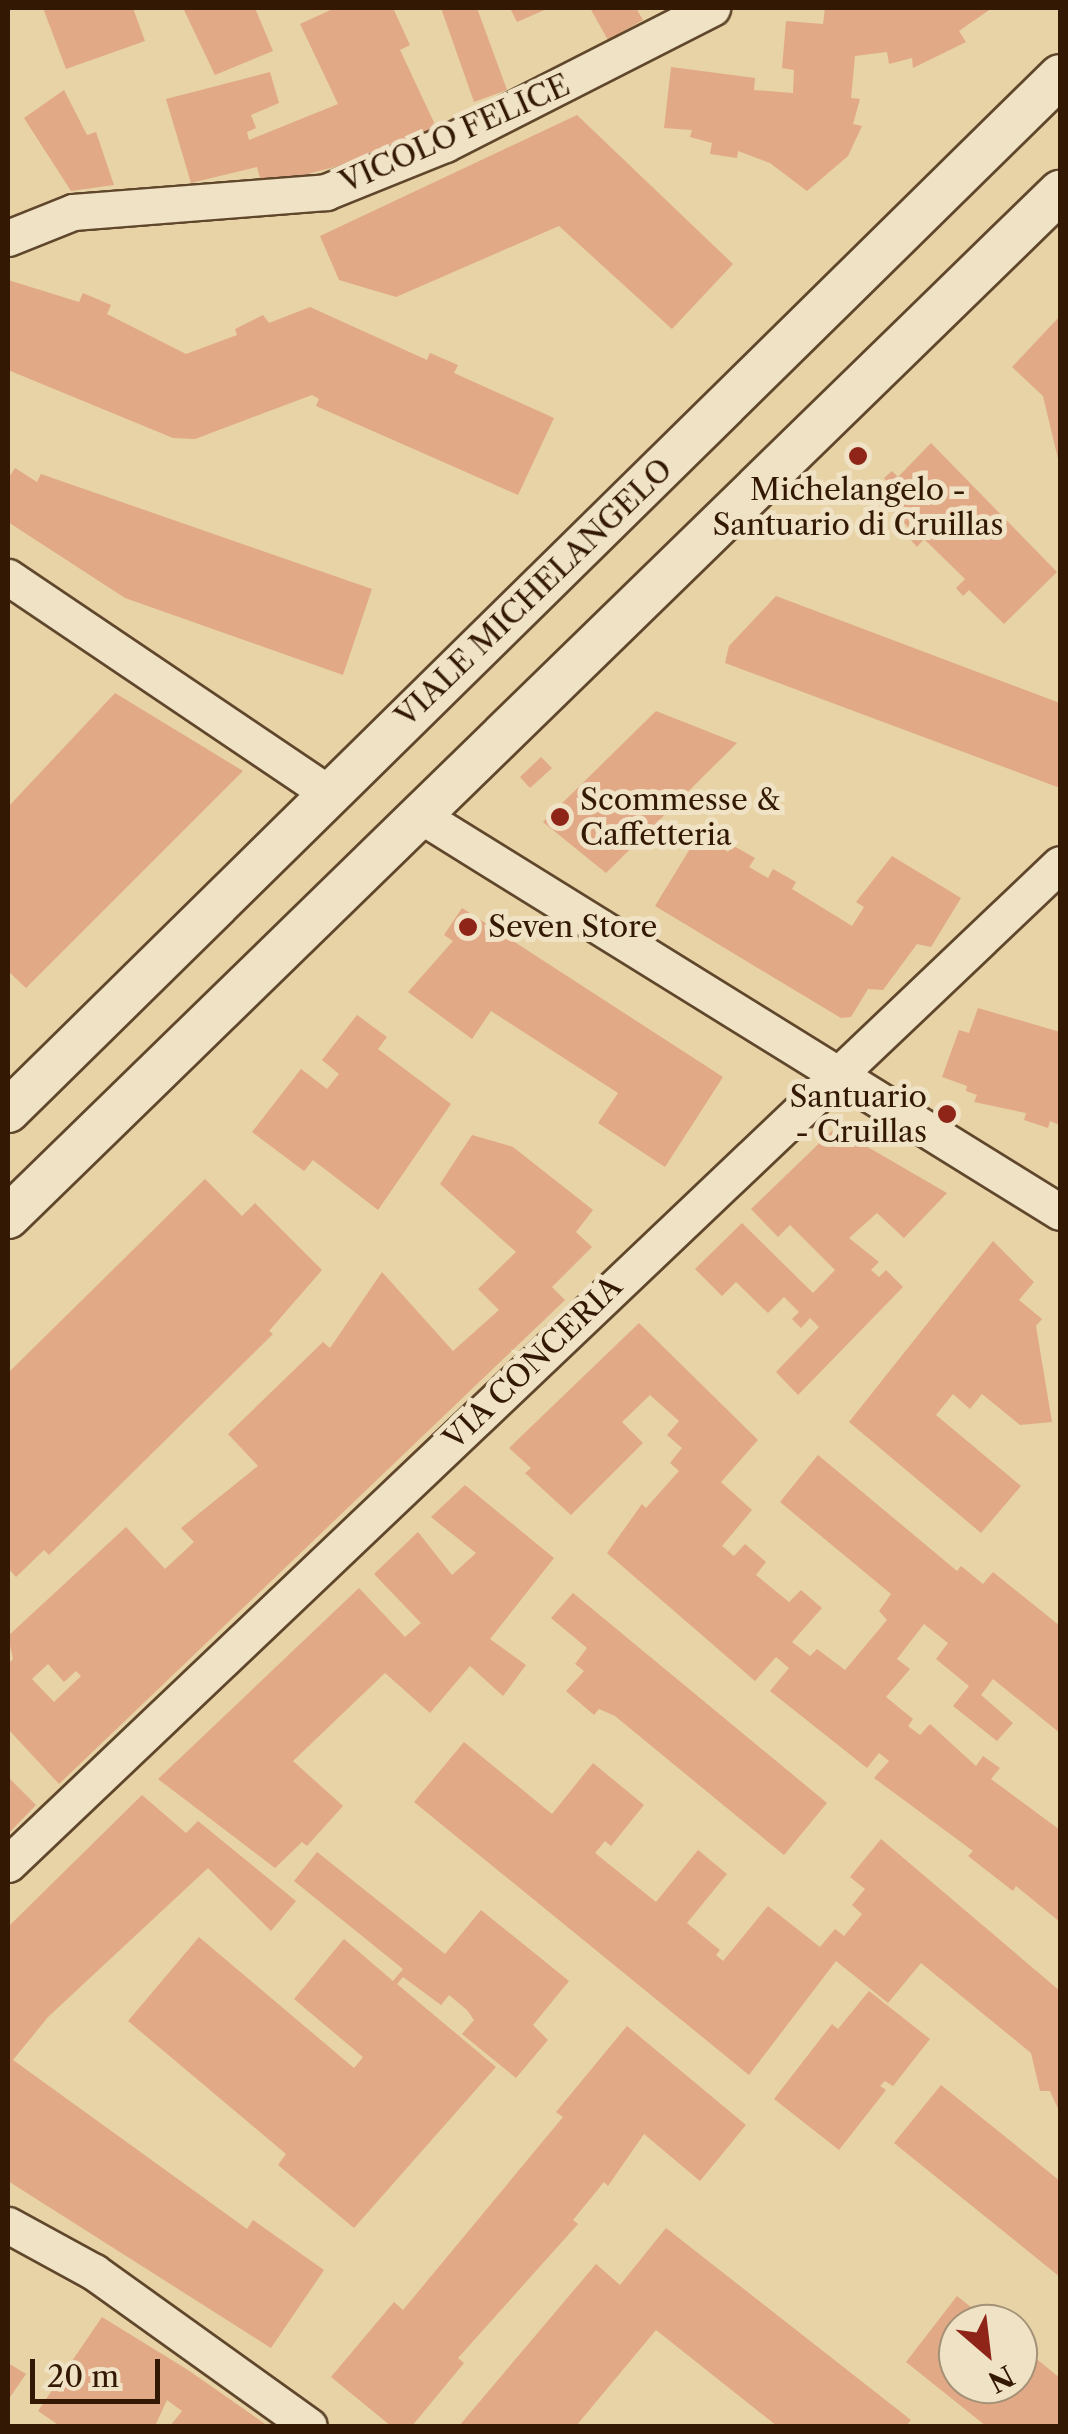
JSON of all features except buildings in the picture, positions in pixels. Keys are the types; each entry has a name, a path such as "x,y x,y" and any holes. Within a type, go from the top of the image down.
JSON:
{"street":[{"name":"VICOLO FELICE","path":"8,238 74,212 326,192 445,144 712,8"},
{"name":"VIALE MICHELANGELO","path":"8,1111 1060,76"},
{"path":"8,1217 1060,192"},
{"path":"8,578 330,794"},
{"path":"418,814 1060,1212"},
{"name":"VIA CONCERIA","path":"8,1864 1060,864"},
{"path":"8,2225 94,2272 308,2426"}],"place":[{"name":"Michelangelo - Santuario di Cruillas","path":"858,456"},
{"name":"Scommesse & Caffetteria","path":"560,817"},
{"name":"Seven Store","path":"468,927"},
{"name":"Santuario - Cruillas","path":"947,1114"}]}
